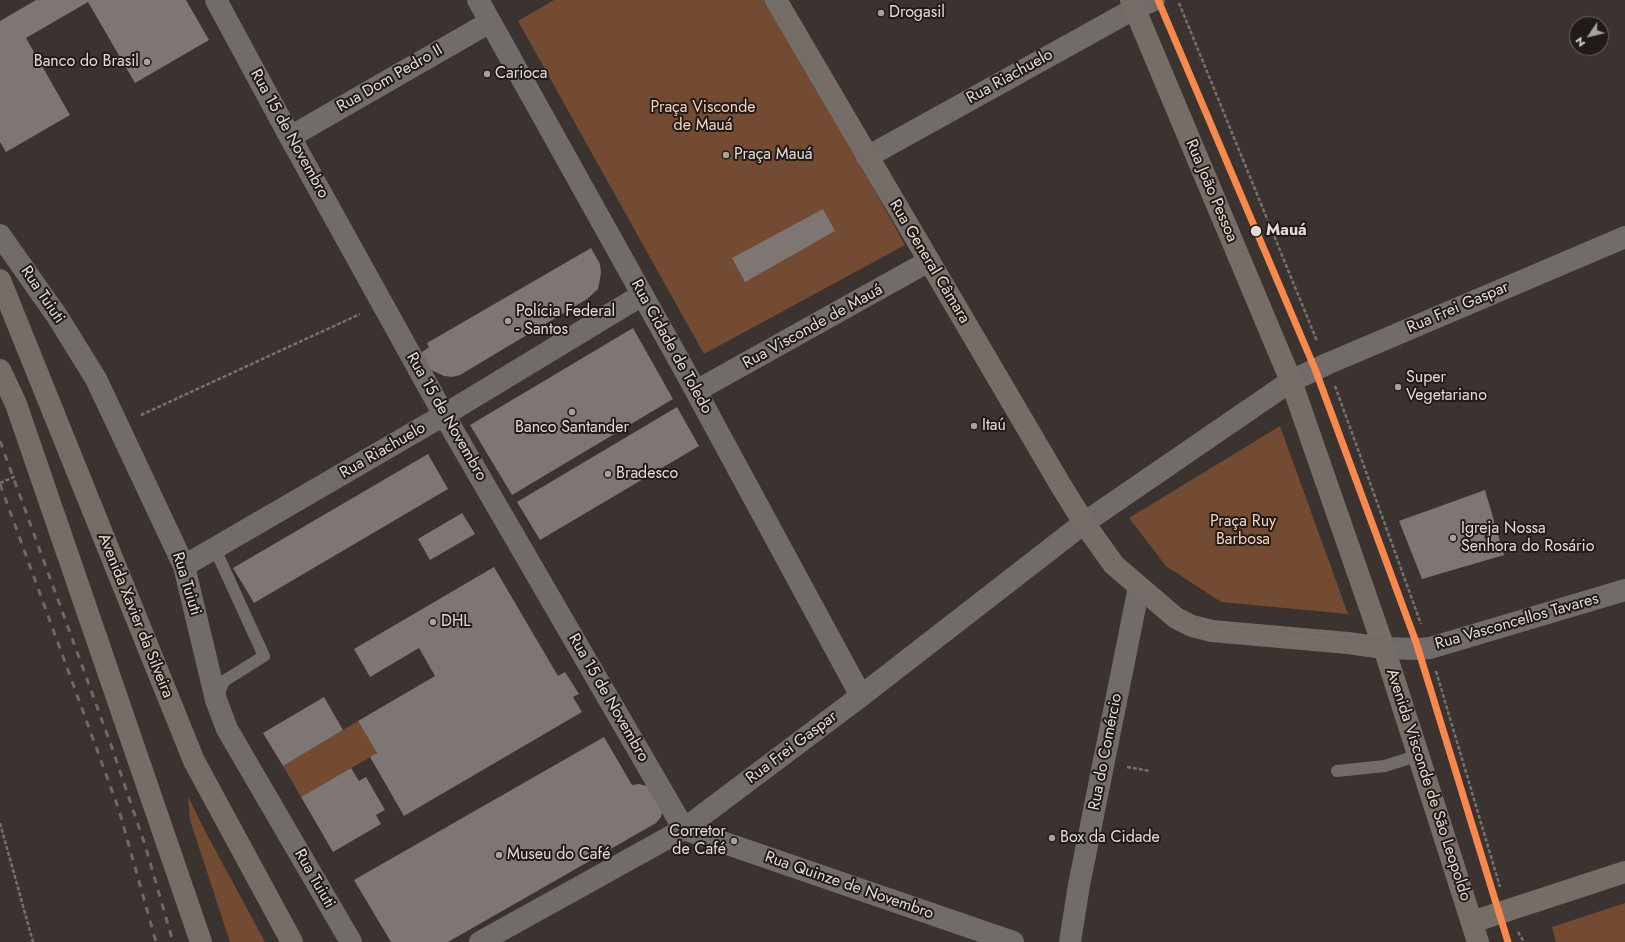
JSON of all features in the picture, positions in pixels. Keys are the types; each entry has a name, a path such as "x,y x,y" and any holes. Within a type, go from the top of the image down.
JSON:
{"main road":[{"name":"Rua General Câmara","path":"776,0 867,157 1084,523"},
{"name":"Rua João Pessoa","path":"1133,4 1292,382"},
{"name":"Avenida Xavier da Silveira","path":"0,280 194,760 292,942"},
{"path":"0,370 16,404 201,942"},
{"path":"1084,523 1114,565 1176,618 1192,626 1212,631 1348,643 1384,648 1292,382"},
{"name":"Avenida Visconde de São Leopoldo","path":"1384,648 1475,932"},
{"path":"1475,932 1507,910 1625,872"}],"street":[{"name":"Rua 15 de Novembro","path":"216,0 444,415 684,829"},
{"name":"Rua Cidade de Toledo","path":"478,0 696,391 861,696"},
{"name":"Rua Riachuelo","path":"867,157 1133,4 1154,0"},
{"name":"Rua Dom Pedro II","path":"290,137 490,22"},
{"name":"Rua Tuiuti","path":"0,235 57,316 96,379 184,566 216,700 227,729 351,942"},
{"name":"Rua Frei Gaspar","path":"1292,382 1327,364 1625,238"},
{"name":"Rua Visconde de Mauá","path":"696,391 910,273 929,261"},
{"name":"Rua Riachuelo","path":"184,566 444,415 642,295"},
{"path":"1084,523 1292,382"},
{"name":"Rua Frei Gaspar","path":"480,942 684,829 861,696 1084,523"},
{"name":"Rua do Comércio","path":"1070,942 1079,885 1139,587"},
{"name":"Rua Vasconcellos Tavares","path":"1384,648 1430,648 1625,590"},
{"name":"Rua Quinze de Novembro","path":"684,829 1013,942"}],"lane":[{"path":"215,549 264,656 224,681 216,700"},
{"path":"1337,771 1384,766 1419,756"}],"path":[{"path":"1177,0 1327,364 1430,648 1507,910 1524,942"},
{"path":"171,401 382,304"},
{"path":"0,823 33,942"}],"green space":[{"name":"Praça Visconde de Mauá","path":"554,0 769,0 905,245 704,354 518,21"},
{"name":"Praça Ruy Barbosa","path":"1280,426 1348,614 1221,602 1166,566 1129,518"},
{"path":"358,721 377,753 301,797 283,766"},
{"path":"188,796 204,829 265,942 230,942 190,820"},
{"path":"1625,903 1625,942 1556,942 1552,927"}],"building":[{"name":"Banco do Brasil","path":"36,0 186,0 209,40 135,83 88,2 26,38 70,115 6,152 0,142 0,21"},
{"path":"823,209 835,231 745,282 732,258"},
{"name":"Polícia Federal - Santos","path":"591,248 600,264 601,273 598,289 587,299 460,375 452,377 444,376 431,370 421,353 429,347 427,343"},
{"name":"Banco Santander","path":"633,328 673,399 512,495 470,425"},
{"name":"Bradesco","path":"677,407 699,446 540,540 517,502"},
{"path":"428,454 448,489 254,603 233,568"},
{"name":"Igreja Nossa Senhora do Rosário","path":"1485,490 1504,555 1422,579 1399,521"},
{"path":"462,513 475,534 430,560 418,539"},
{"path":"494,567 558,676 565,672 579,694 573,697 582,712 404,816 370,757 377,753 358,721 435,676 419,648 370,677 354,649"},
{"path":"324,697 343,730 283,766 263,733"},
{"name":"Museu do Café","path":"604,737 632,785 639,784 647,786 663,810 661,817 656,823 448,942 391,942 354,880"},
{"path":"351,768 359,781 366,777 385,810 376,815 381,824 333,852 301,797"}],"tram line":[{"path":"769,0 931,277"},
{"path":"1114,565 1196,620 1216,625 1338,637 1416,642 1439,640 1625,583"}],"railway":[{"path":"0,441 111,745 145,845 173,942"},
{"path":"0,484 119,810 156,942"}],"transit line":[{"path":"1158,0 1315,369 1416,642 1508,942"}],"place":[{"name":"Drogasil","path":"881,13"},
{"name":"Banco do Brasil","path":"147,62"},
{"name":"Carioca","path":"487,74"},
{"name":"Praça Mauá","path":"726,155"},
{"name":"Mauá","path":"1256,231"},
{"name":"Polícia Federal - Santos","path":"508,321"},
{"name":"Super Vegetariano","path":"1398,387"},
{"name":"Banco Santander","path":"572,412"},
{"name":"Itaú","path":"974,426"},
{"name":"Bradesco","path":"608,474"},
{"name":"Igreja Nossa Senhora do Rosário","path":"1453,538"},
{"name":"DHL","path":"433,622"},
{"name":"Box da Cidade","path":"1052,838"},
{"name":"Corretor de Café","path":"734,841"},
{"name":"Museu do Café","path":"499,855"}]}
